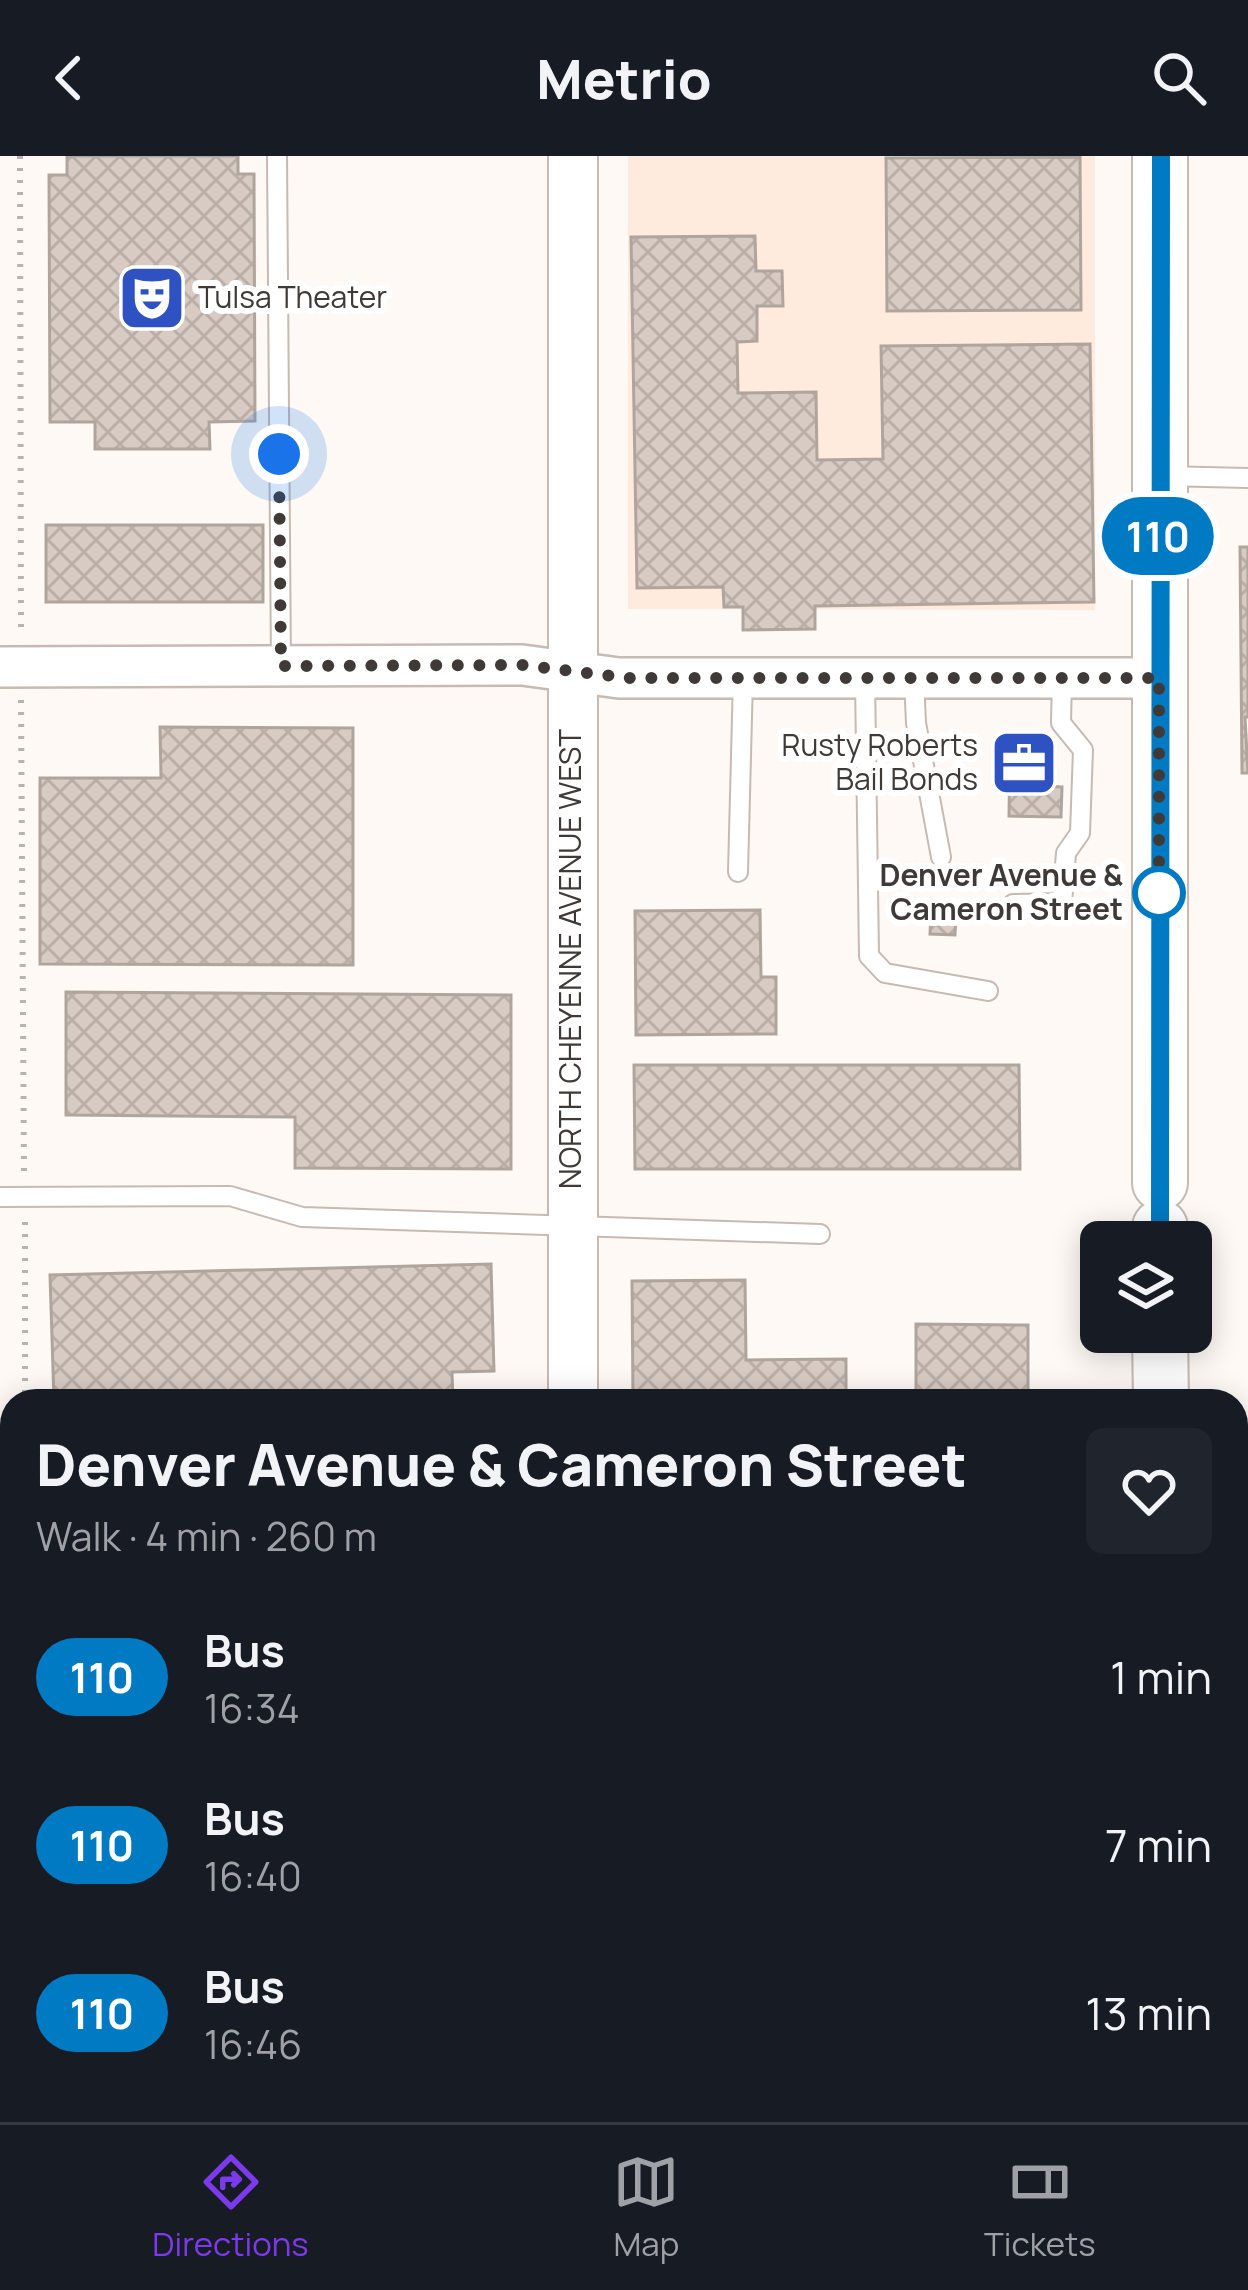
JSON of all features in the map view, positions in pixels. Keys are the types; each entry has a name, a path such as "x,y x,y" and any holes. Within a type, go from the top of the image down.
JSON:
{"main road":[{"path":"1160,156 1160,1217"},
{"path":"1160,1353 1160,1389"}],"street":[{"name":"NORTH CHEYENNE AVENUE WEST","path":"573,156 573,1389"},
{"path":"10,667 522,665 619,677 1159,678"}],"lane":[{"path":"277,156 281,666"},
{"path":"1159,476 1248,478"},
{"path":"1013,904 1062,902 1066,853 1080,833 1083,750 1060,723 1062,678"},
{"path":"738,872 743,679"},
{"path":"866,679 869,956 884,973 988,992"},
{"path":"914,679 916,723 941,857"},
{"path":"0,1197 230,1196 302,1217 820,1234"}],"path":[{"path":"20,156 10,667 25,1389"}],"shaded area":[{"path":"628,156 1095,156 1095,610 628,609"}],"building":[{"name":"Tulsa Theater","path":"67,156 238,156 238,174 254,174 255,421 209,422 210,449 95,449 95,422 50,422 49,175 67,175"},
{"path":"1080,157 1081,310 887,311 886,158"},
{"path":"755,236 756,271 782,271 783,306 757,306 757,341 737,342 738,393 816,392 817,460 883,459 881,346 1090,344 1094,602 815,606 815,629 743,630 743,607 724,607 723,587 637,588 631,237"},
{"path":"46,525 263,525 263,602 46,602"},
{"path":"1240,547 1248,547 1248,773 1242,773"},
{"path":"160,727 353,728 353,965 40,964 40,778 161,778"},
{"name":"Rusty Roberts Bail Bonds","path":"1010,739 1039,740 1038,786 1062,787 1061,817 1009,816"},
{"path":"760,910 761,977 776,977 776,1034 636,1035 635,911"},
{"path":"931,915 956,916 955,935 930,934"},
{"path":"66,992 511,995 511,1169 295,1168 295,1117 66,1115"},
{"path":"634,1065 1019,1065 1020,1169 635,1169"},
{"path":"491,1264 494,1371 452,1372 453,1389 54,1389 50,1275"},
{"path":"745,1280 746,1360 846,1359 846,1389 633,1389 632,1281"},
{"path":"916,1324 1028,1325 1028,1389 916,1389"}],"bus line":[{"name":"110","path":"1160,1221 1161,156"}],"place":[{"name":"Tulsa Theater","path":"152,298"},
{"name":"Rusty Roberts Bail Bonds","path":"1024,763"},
{"name":"Denver Avenue & Cameron Street","path":"1159,893"}],"route":[{"path":"279,454 281,666 522,665 628,678 1159,678 1159,893"}]}
